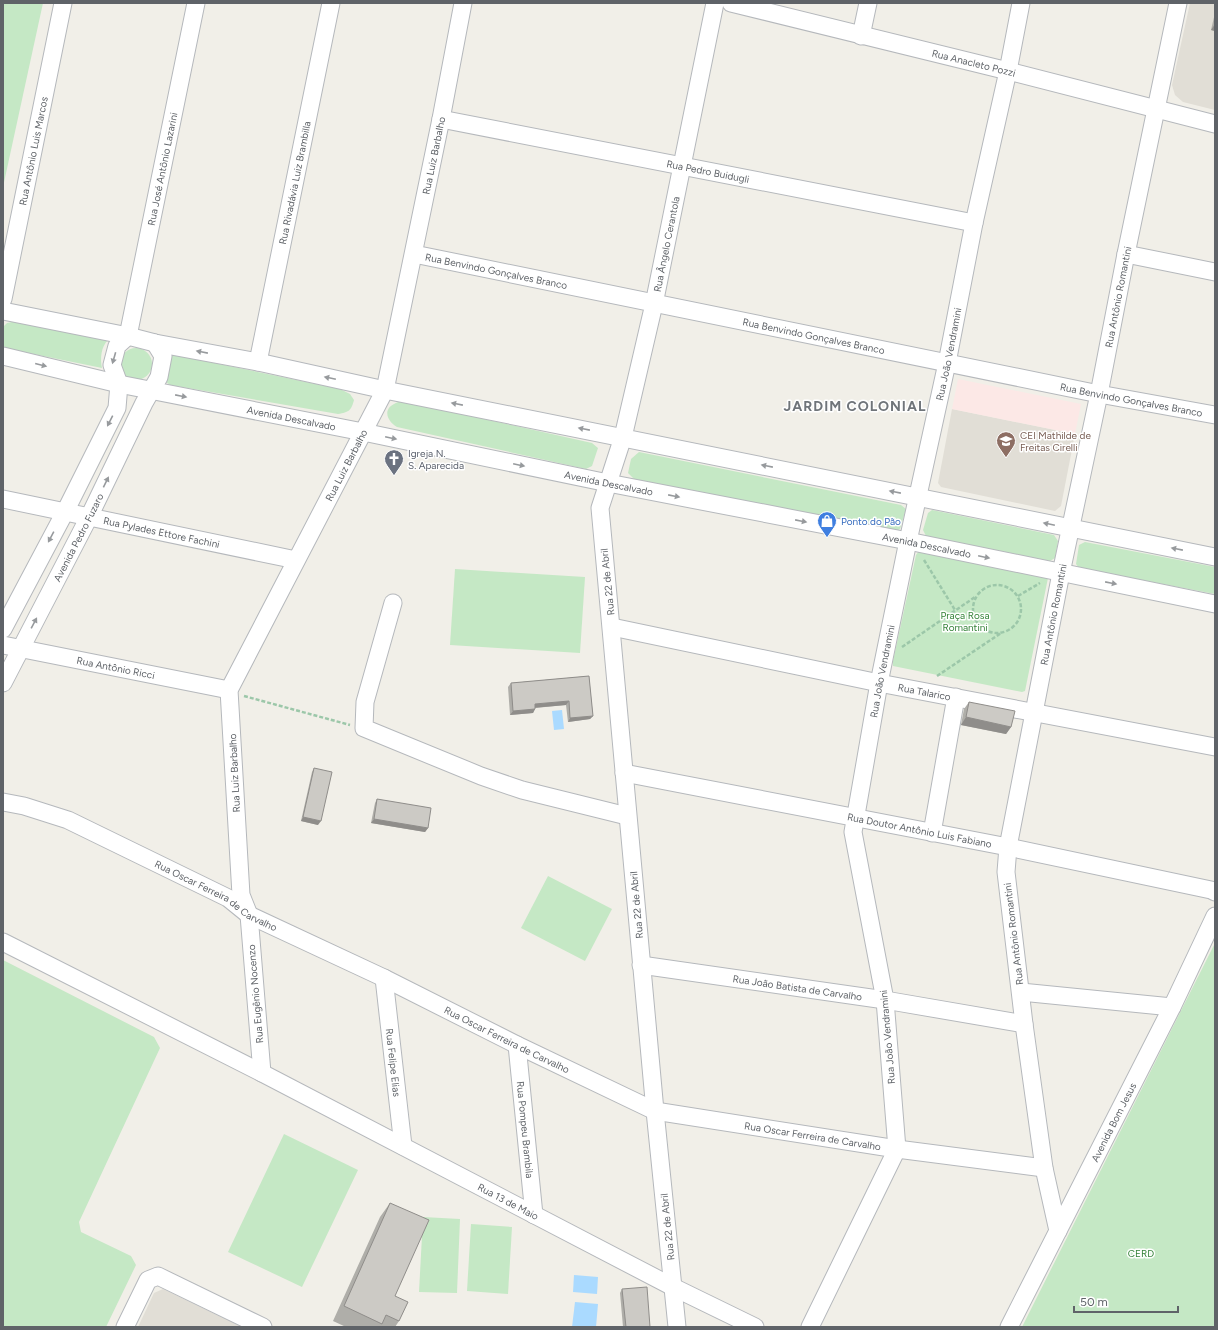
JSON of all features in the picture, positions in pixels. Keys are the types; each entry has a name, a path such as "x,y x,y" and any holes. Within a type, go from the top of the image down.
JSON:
{"street":[{"name":"Rua Antônio Luis Marcos","path":"3,299 63,3"},
{"name":"Rua José Antônio Lazarini","path":"128,336 196,3"},
{"name":"Rua Rivadávia Luiz Brambilla","path":"258,362 331,3"},
{"name":"Rua Luiz Barbalho","path":"248,915 241,895 229,690 385,390 414,254 463,3"},
{"name":"Rua Ângelo Cerantola","path":"608,483 623,437 654,304 715,3"},
{"name":"Rua Anacleto Pozzi","path":"731,3 1008,71 1215,124"},
{"path":"861,36 868,3"},
{"name":"Rua João Vendramini","path":"897,1149 885,1000 853,832 879,682 947,364 974,223 1008,71 1021,3"},
{"name":"Rua Antônio Romantini","path":"1058,1231 1044,1168 1024,1024 1006,872 1008,847 1061,573 1099,394 1126,254 1178,3"},
{"name":"Rua Pedro Buidugli","path":"441,119 974,223"},
{"name":"Rua Benvindo Gonçalves Branco","path":"414,254 947,364 1215,416"},
{"path":"1126,254 1215,272"},
{"path":"3,311 128,336 155,343 258,362 385,390 1215,557"},
{"path":"3,629 65,512 117,408 119,384 112,365 117,346 128,336"},
{"path":"151,390 159,377 163,356 155,343"},
{"name":"Avenida Descalvado","path":"3,356 119,384 363,432 608,483 908,541 1215,604"},
{"name":"Avenida Pedro Fuzaro","path":"3,683 89,517 151,390"},
{"name":"Rua 22 de Abril","path":"608,483 600,508 612,627 627,816 641,965 677,1327"},
{"name":"Rua Pylades Ettore Fachini","path":"3,499 296,560"},
{"path":"393,603 365,702 364,728 481,776 522,790 627,816"},
{"name":"Rua Talarico","path":"612,627 879,682 1215,747"},
{"name":"Rua Antônio Ricci","path":"3,645 229,690"},
{"path":"932,833 956,697"},
{"name":"Rua Doutor Antônio Luis Fabiano","path":"624,773 1008,847 1215,892"},
{"name":"Rua Oscar Ferreira de Carvalho","path":"3,802 24,806 68,820 228,898 248,915 384,978 517,1045 655,1111 897,1149 1044,1168"},
{"name":"Rua Eugênio Nocenzo","path":"248,915 262,1073"},
{"name":"Avenida Bom Jesus","path":"1009,1327 1172,1007 1215,916"},
{"name":"Rua 13 de Maio","path":"3,942 262,1073 534,1215 755,1327"},
{"name":"Rua João Batista de Carvalho","path":"641,965 885,1000 1024,1024"},
{"name":"Rua Felipe Elias","path":"384,978 403,1146"},
{"path":"1020,992 1172,1007"},
{"name":"Rua Pompeu Brambila","path":"517,1045 534,1215"},
{"path":"810,1327 897,1149"},
{"path":"125,1327 148,1280 158,1276 263,1327"}],"path":[{"path":"923,558 956,610"},
{"path":"1018,596 1042,582"},
{"path":"901,647 976,596 985,588 997,584 1009,588 1018,596 1021,604 1019,619 1009,630 994,633 986,630 980,626 975,619 973,604 976,596"},
{"path":"937,676 1002,632"},
{"path":"229,690 243,696 364,728"}],"shaded area":[{"path":"1190,3 1215,3 1215,110 1183,102 1175,95 1172,85"},
{"path":"958,379 1081,404 1075,434 952,409"},
{"name":"CEI Mathilde de Freitas Cirelli","path":"952,409 1075,434 1061,506 1055,511 941,487 938,483"},
{"path":"163,1289 242,1327 138,1327 154,1293"}],"green space":[{"path":"3,3 43,3 3,187"},
{"path":"17,321 108,340 102,353 102,368 9,349 3,346 3,327 7,323"},
{"path":"133,348 139,348 149,355 152,364 151,370 145,377 139,380 133,380 123,373 120,367 120,361 127,351"},
{"path":"171,354 340,389 350,394 354,400 352,407 349,410 345,413 338,414 170,385 166,382 169,357"},
{"path":"404,401 592,443 598,448 592,466 586,469 397,427 389,419 387,413 388,409 395,403"},
{"path":"639,452 901,505 906,509 900,529 896,531 634,479 628,473 631,459"},
{"path":"932,510 1054,535 1058,541 1055,558 1050,561 926,536 923,530 928,513"},
{"path":"1085,542 1215,567 1215,594 1079,568 1076,564 1079,545"},
{"name":"Praça Rosa Romantini","path":"919,551 1048,578 1025,691 1022,692 893,666 916,555"},
{"path":"455,569 585,577 580,653 450,645"},
{"path":"548,876 612,909 585,961 521,928"},
{"name":"CERD","path":"1215,943 1215,1327 1022,1327"},
{"path":"3,960 154,1037 160,1048 79,1222 81,1232 131,1256 136,1265 106,1327 3,1327"},
{"path":"284,1134 358,1170 302,1287 228,1252"},
{"path":"423,1217 460,1219 457,1293 419,1292"},
{"path":"471,1224 512,1227 508,1294 467,1291"}],"water":[{"path":"562,710 564,729 554,730 552,711"},
{"path":"574,1275 598,1277 597,1294 573,1292"},
{"path":"575,1302 598,1304 596,1327 572,1327"}],"building":[{"path":"589,676 593,716 570,718 569,701 535,704 535,709 513,711 511,683"},
{"path":"969,702 1015,711 1011,727 966,717"},
{"path":"314,768 332,772 321,821 303,817"},
{"path":"377,799 431,808 428,828 374,819"},
{"path":"390,1203 429,1220 395,1296 408,1302 399,1321 386,1315 382,1324 344,1306"},
{"path":"647,1287 650,1327 626,1327 622,1289"}],"place":[{"name":"CEI Mathilde de Freitas Cirelli","path":"1006,458"},
{"name":"Igreja N. S. Aparecida","path":"394,476"},
{"name":"Ponto do Pão","path":"827,538"}],"district":[{"name":"JARDIM COLONIAL","path":"855,406"}]}
